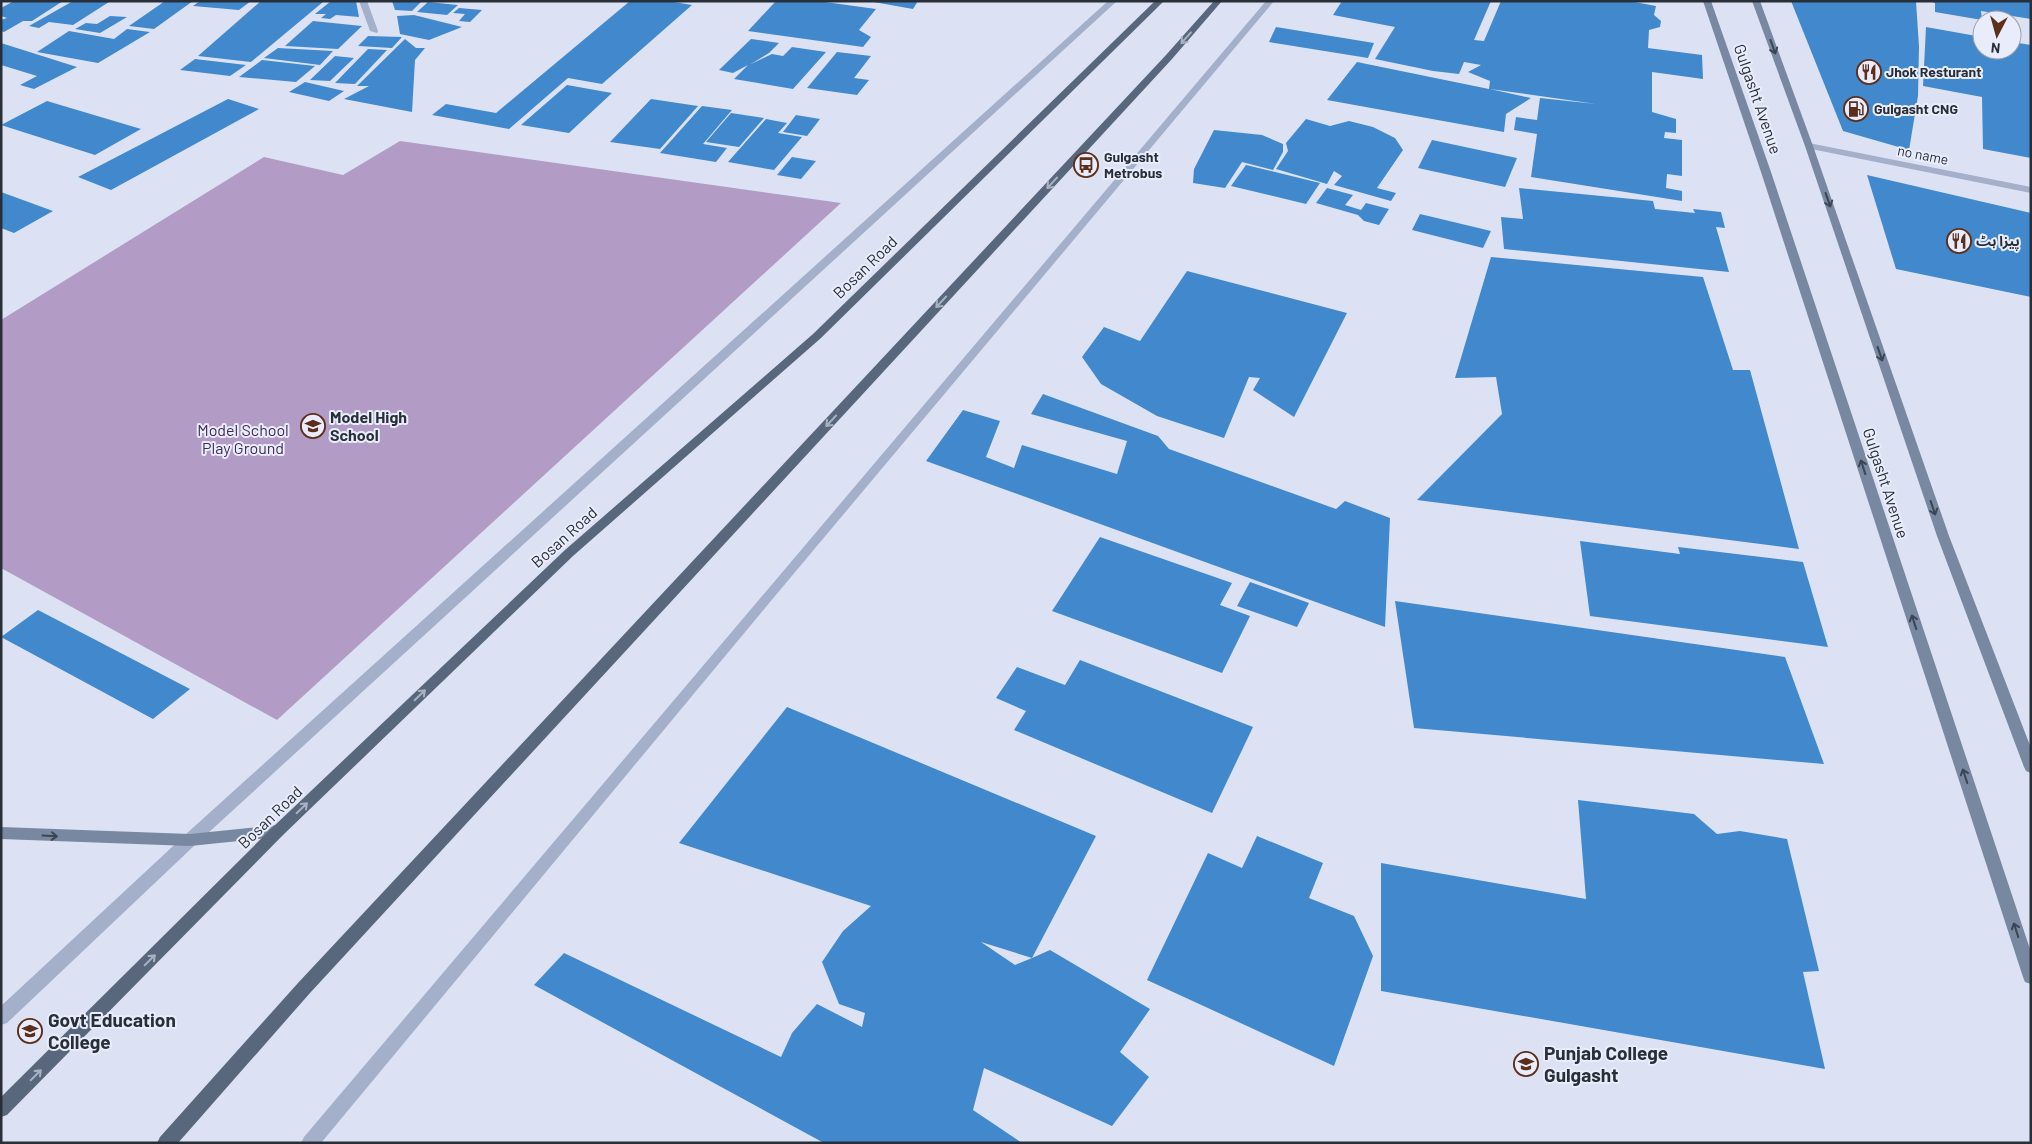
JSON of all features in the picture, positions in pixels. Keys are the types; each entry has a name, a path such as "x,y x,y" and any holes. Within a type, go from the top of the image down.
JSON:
{"main road":[{"name":"Bosan Road","path":"1,1109 278,831 569,553 817,336 1160,1"},
{"path":"166,1143 304,988 1155,72 1218,1"}],"street":[{"path":"363,1 374,31"},
{"path":"1,1017 190,840 1114,1"},
{"path":"310,1143 791,568 1270,1"},
{"name":"Gulgasht Avenue","path":"1707,1 1763,163 2031,977"},
{"name":"Gulgasht Avenue","path":"1756,1 1809,146 1942,536 2031,767"},
{"name":"no name","path":"1809,146 2031,190"},
{"path":"1,833 190,840 278,831"}],"green space":[{"name":"Model School Play Ground","path":"400,141 841,203 277,720 1,568 1,320 264,157 343,175"}],"building":[{"path":"14,1 63,1 32,21 23,21 4,32 1,31 1,20 7,18 1,16 1,8"},
{"path":"73,1 109,2 73,25 49,22 39,28 29,26"},
{"path":"165,1 193,1 154,29 129,26"},
{"path":"200,1 251,1 239,10 193,6"},
{"path":"261,1 323,2 251,62 198,56"},
{"path":"331,1 356,1 359,17 336,15 330,19 321,18 326,14 315,14"},
{"path":"392,1 422,1 412,11 395,10"},
{"path":"630,1 668,1 692,5 602,84 568,78 509,129 432,115 446,104 496,113"},
{"path":"776,1 818,1 876,9 859,30 871,37 863,47 748,31"},
{"path":"868,1 918,1 913,9"},
{"path":"1342,1 1491,1 1474,40 1484,41 1501,1 1629,1 1656,6 1654,15 1661,21 1660,27 1649,30 1648,48 1702,55 1703,79 1652,72 1652,112 1676,119 1676,133 1665,132 1664,138 1682,140 1682,176 1667,174 1666,188 1682,191 1682,201 1531,177 1537,134 1514,130 1516,117 1537,120 1540,98 1596,104 1490,89 1531,98 1506,114 1504,132 1327,100 1357,62 1489,89 1490,81 1468,72 1481,65 1464,62 1459,74 1433,71 1375,59 1395,27 1333,15"},
{"name":"Jhok Resturant","path":"1791,1 1916,1 1919,47 1918,96 1909,150 1843,131"},
{"path":"1930,1 2031,1 2031,19 2022,18 2022,10 1972,10 1972,18 1935,12 1935,3"},
{"path":"428,2 458,5 447,15 417,12"},
{"path":"459,8 482,10 470,22 459,21 465,14 453,13"},
{"path":"414,15 462,27 429,40 400,34 397,16"},
{"path":"110,16 127,17 100,33 75,29 86,23 97,24"},
{"path":"313,21 362,26 338,49 285,46"},
{"path":"1276,27 1374,43 1368,58 1269,42"},
{"path":"1926,27 1972,35 1972,60 2022,60 2022,44 2031,45 2031,158 1983,149 1982,97 1923,86"},
{"path":"127,29 150,32 98,63 37,52 69,31 114,39"},
{"path":"368,36 402,37 392,48 358,46"},
{"path":"405,39 416,48 425,48 415,60 412,112 344,99 369,86 357,86"},
{"path":"751,39 779,43 769,53 751,64 772,54 783,56 792,47 826,52 793,89 734,79 748,65 733,73 719,70"},
{"path":"1,43 77,67 34,89 20,85 37,76 1,65"},
{"path":"278,48 333,51 320,65 264,58"},
{"path":"368,49 387,50 355,84 335,83"},
{"path":"837,52 871,56 854,78 869,80 857,95 807,88"},
{"path":"335,56 354,58 330,81 310,80"},
{"path":"195,59 246,65 230,76 180,70"},
{"path":"262,60 315,66 296,82 239,77"},
{"path":"305,82 344,91 329,101 289,92"},
{"path":"567,85 612,93 569,133 521,125"},
{"path":"228,99 259,109 111,190 78,177"},
{"path":"651,99 698,106 660,149 610,142"},
{"path":"47,101 141,129 95,155 1,125"},
{"path":"702,106 732,110 703,144 727,148 716,162 660,153"},
{"path":"731,113 764,118 739,147 706,142"},
{"path":"796,115 820,119 807,136 783,132"},
{"path":"766,119 787,123 778,133 802,137 774,170 728,162"},
{"path":"1306,119 1330,126 1349,121 1373,127 1395,138 1403,150 1377,188 1396,193 1391,201 1334,185 1342,176 1334,171 1327,184 1276,169 1288,151 1286,143"},
{"path":"1214,130 1262,135 1283,144 1283,152 1273,170 1242,162 1225,188 1193,183 1194,169"},
{"path":"1432,140 1517,158 1505,187 1418,168"},
{"path":"792,157 816,161 801,179 777,175"},
{"path":"1246,165 1320,183 1306,204 1231,186"},
{"name":"پیزا ہٹ","path":"1867,175 2031,213 2031,297 1896,269"},
{"path":"1327,188 1353,195 1345,205 1361,210 1366,203 1389,209 1379,225 1364,221 1358,215 1316,203"},
{"path":"1519,188 1653,201 1655,209 1695,213 1693,209 1721,212 1725,228 1716,227 1729,272 1504,249 1501,217 1523,219"},
{"path":"1,192 53,211 14,233 1,228"},
{"path":"1420,214 1491,231 1483,248 1412,230"},
{"path":"1491,257 1703,277 1733,370 1750,370 1799,549 1417,500 1502,414 1496,377 1455,378"},
{"path":"1187,271 1347,313 1294,417 1253,390 1260,378 1249,377 1224,438 1157,416 1101,384 1082,357 1104,327 1140,341"},
{"path":"1043,394 1158,436 1169,449 1336,509 1345,501 1390,518 1385,627 926,461 963,410 1000,421 986,457 1014,468 1022,445 1117,474 1127,441 1031,414"},
{"path":"1100,537 1232,583 1220,605 1250,616 1222,673 1052,611"},
{"path":"1580,541 1680,554 1678,547 1803,562 1828,647 1590,616"},
{"path":"1250,582 1309,603 1297,627 1237,606"},
{"path":"1395,601 1785,657 1824,764 1414,728"},
{"path":"38,610 190,689 153,719 1,637"},
{"path":"1080,660 1253,727 1212,813 1014,730 1026,711 996,698 1017,667 1065,685"},
{"path":"787,707 1096,836 1032,958 1050,950 1150,1009 1120,1052 1149,1077 1112,1126 984,1068 973,1110 1022,1143 824,1143 534,985 564,953 781,1057 792,1033 817,1004 862,1027 865,1013 839,1004 822,962 843,931 871,906 679,843","holes":["981,942 1032,958 1015,965"]},
{"path":"1578,800 1694,814 1717,834 1740,831 1787,839 1819,971 1803,972 1825,1069 1381,991 1381,863 1586,899"},
{"path":"1257,836 1323,863 1309,898 1354,916 1373,956 1334,1066 1147,980 1208,853 1242,868"}],"place":[{"name":"Jhok Resturant","path":"1869,72"},
{"name":"Gulgasht CNG","path":"1856,109"},
{"name":"Gulgasht Metrobus","path":"1086,165"},
{"name":"پیزا ہٹ","path":"1959,241"},
{"name":"Model High School","path":"313,426"},
{"name":"Govt Education College","path":"30,1031"},
{"name":"Punjab College Gulgasht","path":"1526,1064"}]}
